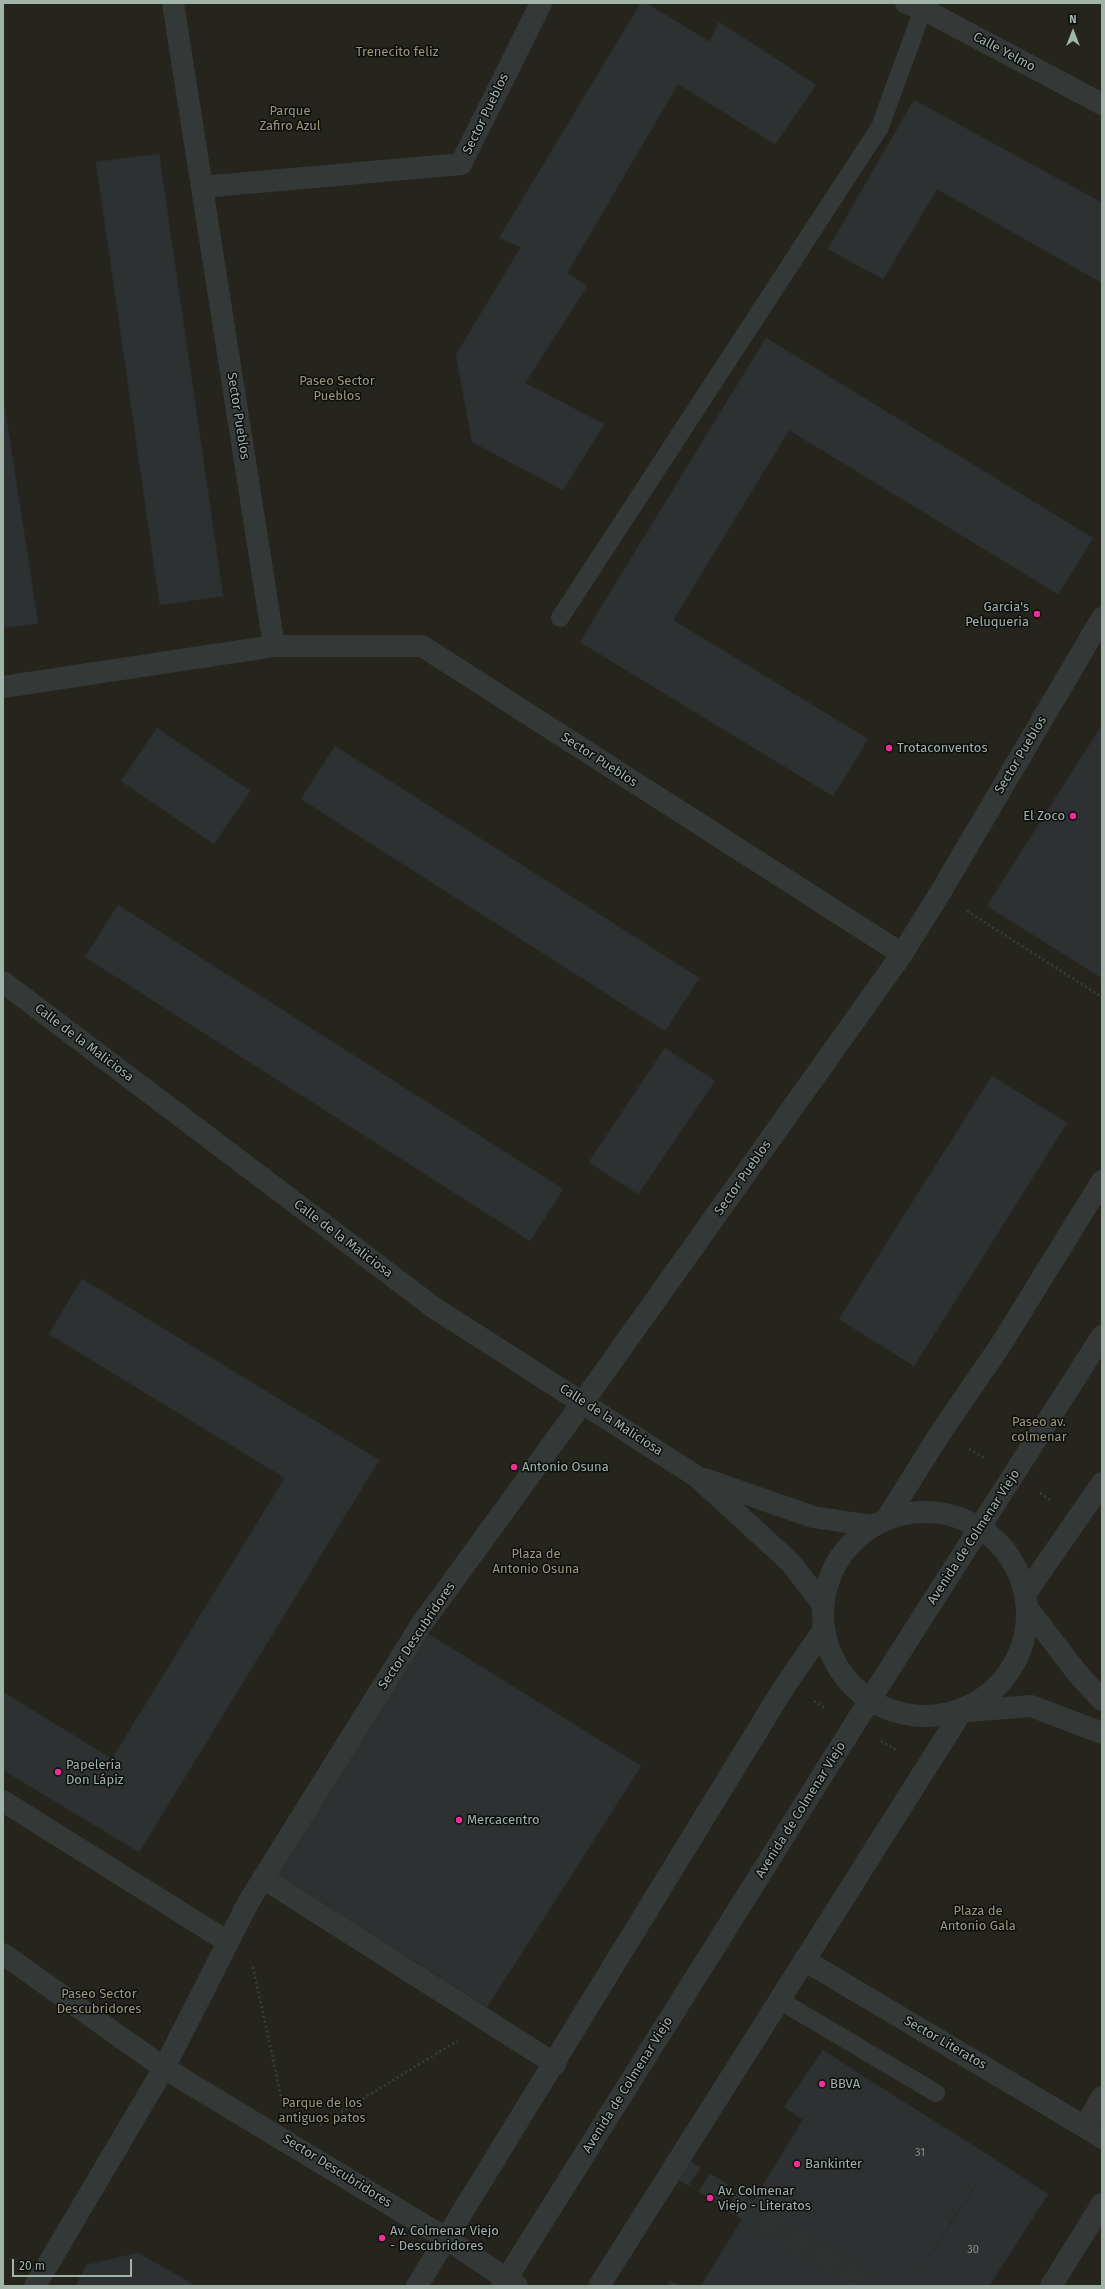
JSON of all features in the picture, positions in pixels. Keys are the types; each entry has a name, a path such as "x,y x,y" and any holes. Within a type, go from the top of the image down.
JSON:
{"street":[{"name":"Sector Pueblos","path":"173,3 274,646"},
{"name":"Sector Pueblos","path":"202,187 461,164 541,3"},
{"name":"Calle Yelmo","path":"915,6 1102,104"},
{"name":"Sector Pueblos","path":"584,1402 902,954 940,893 1102,618"},
{"name":"Sector Pueblos","path":"3,687 274,646 422,646 902,954"},
{"name":"Calle de la Maliciosa","path":"3,982 433,1307 584,1402 696,1476 790,1562 822,1603"},
{"path":"1102,1181 1000,1346 880,1522 847,1546 830,1572 822,1603 823,1631 832,1658 847,1682 869,1701 898,1714 931,1717 962,1711 1031,1706 1102,1733"},
{"name":"Avenida de Colmenar Viejo","path":"508,2284 869,1701 1102,1336"},
{"name":"Sector Descubridores","path":"34,2286 164,2068 242,1914 263,1878 421,1625 584,1402"},
{"name":"Calle de la Maliciosa","path":"696,1476 813,1517 880,1522"},
{"path":"599,2286 962,1711 990,1694 1012,1670 1025,1641 1027,1601 1102,1483"},
{"path":"880,1522 919,1512 951,1514 980,1527 1001,1545 1017,1567 1027,1601 1078,1674 1102,1700"},
{"path":"417,2286 786,1684 823,1631"},
{"path":"3,1801 228,1942"},
{"path":"263,1878 554,2064"},
{"name":"Sector Descubridores","path":"3,1954 164,2068 290,2142 447,2239 508,2284"},
{"name":"Sector Literatos","path":"804,1960 1093,2133 1102,2097"},
{"path":"1051,2286 1102,2204"}],"lane":[{"path":"560,618 880,127 915,6"},
{"path":"779,2000 936,2093"}],"path":[{"path":"940,893 1102,997"},
{"path":"242,1914 290,2142 488,2022"}],"green space":[{"path":"3,3 1102,3 1102,2286 3,2286"}],"building":[{"path":"641,3 646,3 710,42 719,22 816,85 775,144 678,84 567,273 587,286 525,383 604,424 563,490 472,442 456,355 521,247 499,238"},
{"path":"914,100 1102,203 1102,283 937,189 883,279 828,249"},
{"path":"159,154 223,596 160,605 96,162"},
{"path":"766,338 1093,538 1058,594 789,430 673,620 868,739 833,796 580,642"},
{"path":"3,397 38,623 3,628"},
{"name":"El Zoco","path":"1102,725 1102,978 987,906"},
{"path":"157,728 250,791 214,844 121,781"},
{"path":"335,746 699,978 665,1031 301,799"},
{"path":"118,905 563,1189 530,1241 85,957"},
{"path":"665,1048 715,1081 638,1194 589,1162"},
{"path":"992,1076 1067,1123 914,1366 839,1319"},
{"path":"82,1279 379,1460 139,1852 3,1770 3,1692 112,1759 285,1478 49,1334"},
{"name":"Mercacentro","path":"427,1633 641,1766 487,2007 277,1874"},
{"path":"823,2050 883,2089 846,2147 956,2214 911,2286 701,2286 803,2120 784,2107"},
{"path":"883,2089 993,2158 956,2214 846,2147"},
{"path":"993,2158 1048,2194 989,2286 911,2286"},
{"path":"138,2253 196,2286 75,2286 87,2265"},
{"path":"670,2281 680,2286 667,2286"}],"tunnel":[{"path":"676,2165 869,2286"}],"place":[{"name":"Garcia's Peluqueria","path":"1037,614"},
{"name":"Trotaconventos","path":"889,748"},
{"name":"El Zoco","path":"1073,816"},
{"name":"Antonio Osuna","path":"514,1467"},
{"name":"Papelería Don Lápiz","path":"58,1772"},
{"name":"Mercacentro","path":"459,1820"},
{"name":"BBVA","path":"822,2084"},
{"name":"Bankinter","path":"797,2164"},
{"name":"Av. Colmenar Viejo - Literatos","path":"710,2198"},
{"name":"Av. Colmenar Viejo - Descubridores","path":"382,2238"}],"park label":[{"name":"Trenecito feliz","path":"397,52"},
{"name":"Parque Zafiro Azul","path":"290,118"},
{"name":"Paseo Sector Pueblos","path":"337,388"},
{"name":"Paseo av. colmenar","path":"1039,1430"},
{"name":"Plaza de Antonio Osuna","path":"536,1562"},
{"name":"Plaza de Antonio Gala","path":"978,1918"},
{"name":"Paseo Sector Descubridores","path":"99,2002"},
{"name":"Parque de los antiguos patos","path":"322,2110"}]}
